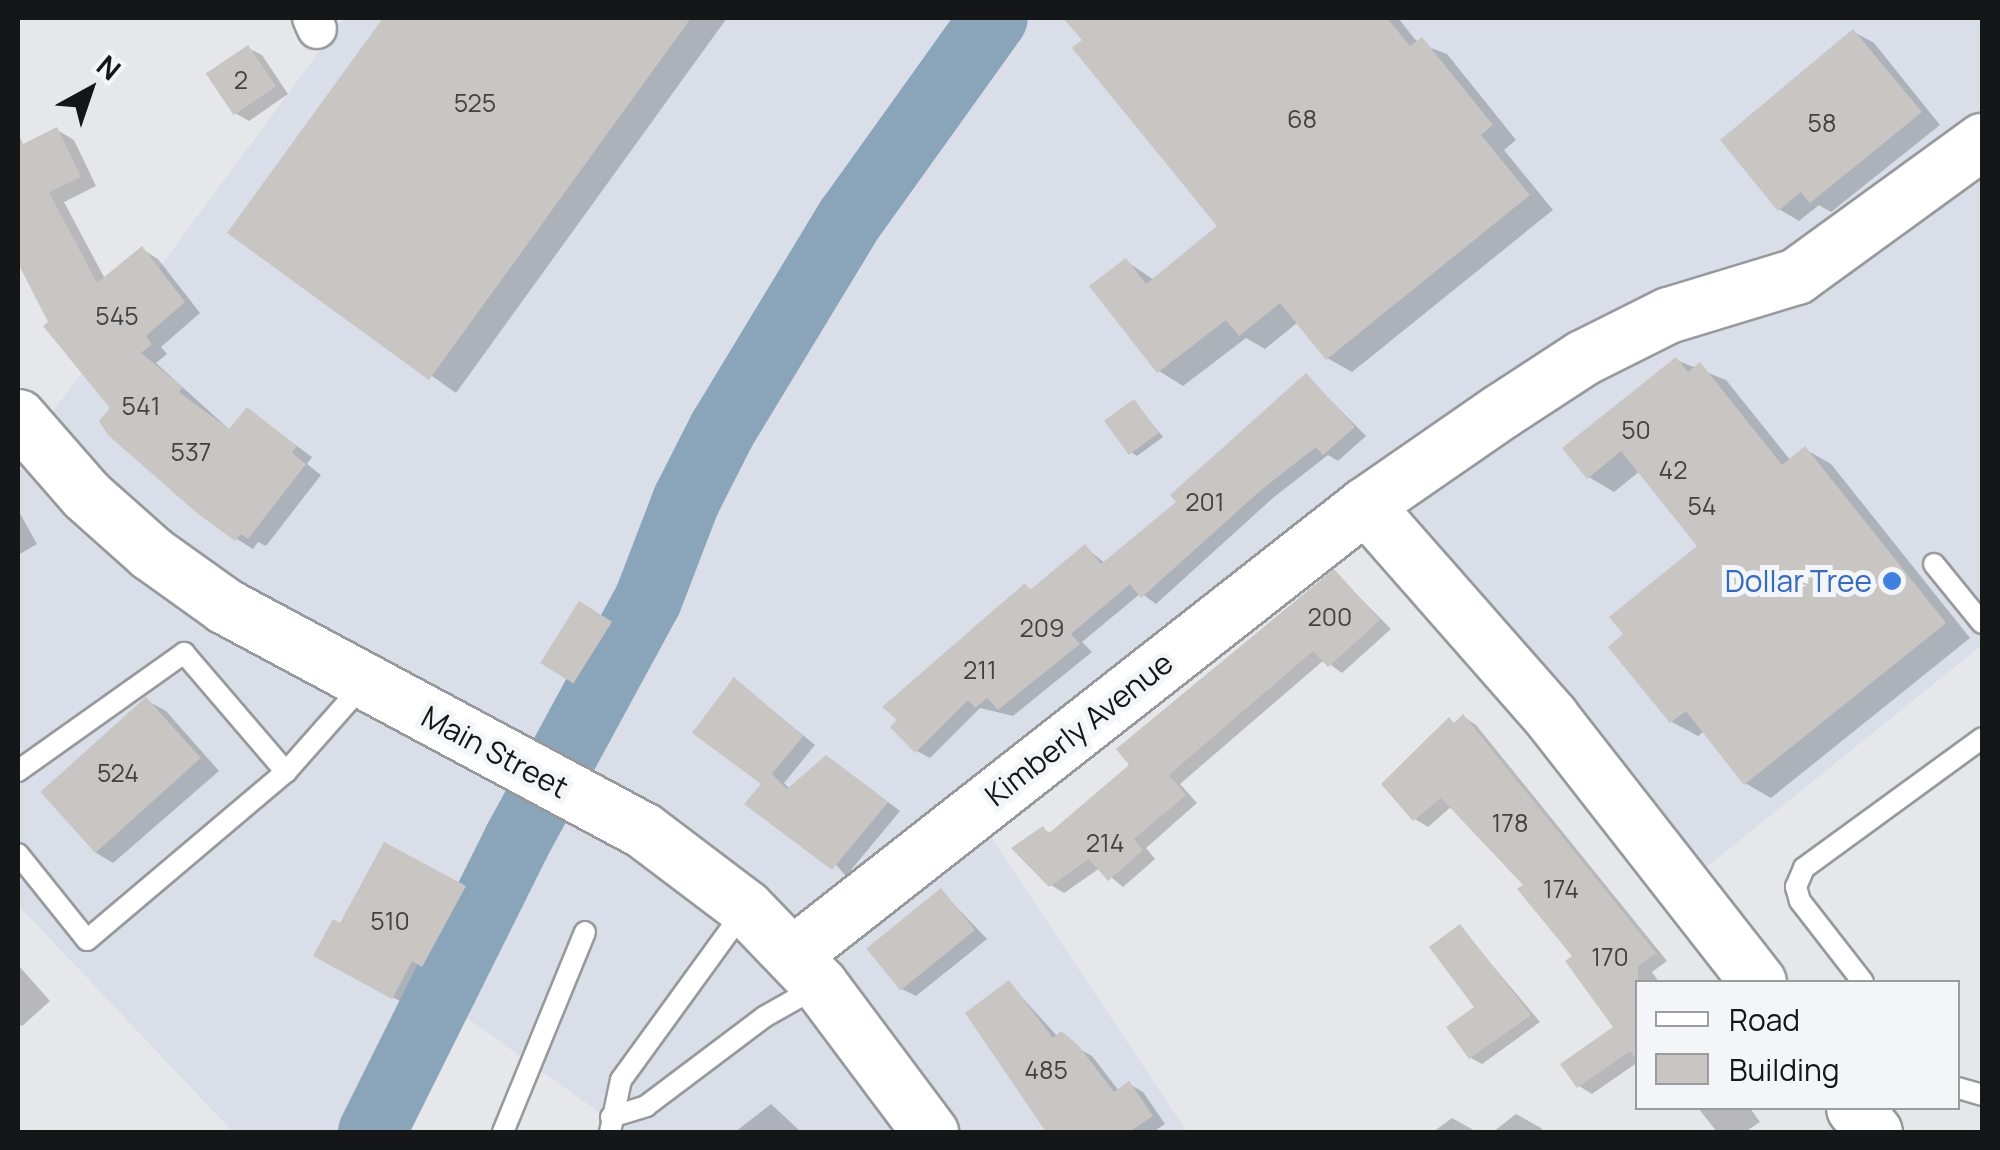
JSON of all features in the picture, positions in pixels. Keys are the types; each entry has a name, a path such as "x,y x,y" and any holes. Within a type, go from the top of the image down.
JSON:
{"street":[{"name":"Kimberly Avenue","path":"807,970 1365,505 1582,358 1668,314 1796,276 1982,141"},
{"name":"Main Street","path":"18,418 151,553 225,606 643,830 746,908 807,970 930,1132"},
{"path":"1365,505 1551,717 1756,980"},
{"path":"1856,1110 1874,1132"}],"lane":[{"path":"1934,564 1982,623"},
{"path":"18,771 184,654 286,772"},
{"path":"18,854 87,940 286,772 364,683"},
{"path":"1861,980 1800,901 1796,888 1804,868 1982,738"},
{"path":"610,1125 621,1080 746,908"},
{"path":"503,1132 585,932"},
{"path":"610,1125 646,1106 764,1016 807,970"}],"shaded area":[{"path":"344,18 1982,18 1982,645 1684,885 1365,505 974,812 1187,1132 627,1132 416,982 347,1132 233,1132 18,905 18,459"}],"building":[{"path":"383,18 691,18 429,380 227,233"},
{"path":"1063,18 1387,18 1410,46 1422,37 1493,125 1481,135 1530,195 1326,360 1280,303 1239,336 1226,320 1157,373 1089,286 1126,258 1146,284 1217,226 1072,48 1082,40"},
{"path":"1853,29 1922,112 1810,203 1801,192 1778,211 1720,140"},
{"path":"248,45 276,86 234,115 206,74"},
{"path":"57,127 81,177 49,192 97,283 142,246 185,302 146,336 152,344 141,353 183,387 179,392 229,429 247,407 297,446 292,453 306,464 248,539 241,534 235,541 197,513 108,435 99,421 110,408 43,326 48,322 18,263 18,133 23,144"},
{"path":"1676,357 1688,372 1700,362 1782,465 1805,446 1946,623 1744,785 1686,711 1670,723 1608,647 1623,634 1609,617 1697,546 1621,451 1587,479 1562,448"},
{"path":"1306,373 1355,427 1323,455 1316,447 1261,490 1141,598 1130,584 1071,634 1080,644 998,710 987,698 975,708 968,700 915,753 890,727 897,720 882,707 1025,583 1030,590 1085,544 1101,564 1176,502 1170,495"},
{"path":"1134,399 1159,433 1129,455 1104,421"},
{"path":"1334,569 1380,620 1328,667 1313,651 1169,775 1186,795 1134,839 1143,850 1108,881 1089,859 1049,887 1011,848 1043,826 1048,834 1129,765 1116,749"},
{"path":"579,601 612,622 573,684 540,663"},
{"path":"734,677 803,736 772,774 787,789 826,755 888,802 832,870 744,804 761,784 692,733"},
{"path":"146,697 201,758 95,853 40,792"},
{"path":"1463,714 1656,953 1638,966 1635,980 1635,1057 1630,1051 1577,1088 1560,1064 1613,1027 1565,961 1572,956 1517,889 1523,885 1441,798 1413,821 1381,784 1449,717 1454,723"},
{"path":"384,842 466,886 422,967 412,961 392,999 313,956 333,919 340,923"},
{"path":"941,888 975,930 900,990 866,948"},
{"path":"1460,924 1531,1015 1469,1059 1446,1027 1474,1007 1429,947"},
{"path":"1009,980 1053,1038 1061,1031 1078,1045 1114,1092 1129,1081 1153,1116 1129,1132 1046,1132 965,1013"}],"waterway":[{"path":"372,1132 517,841 648,600 686,501 722,430 850,219 994,18"}],"place":[{"name":"Dollar Tree","path":"1892,581"}]}
